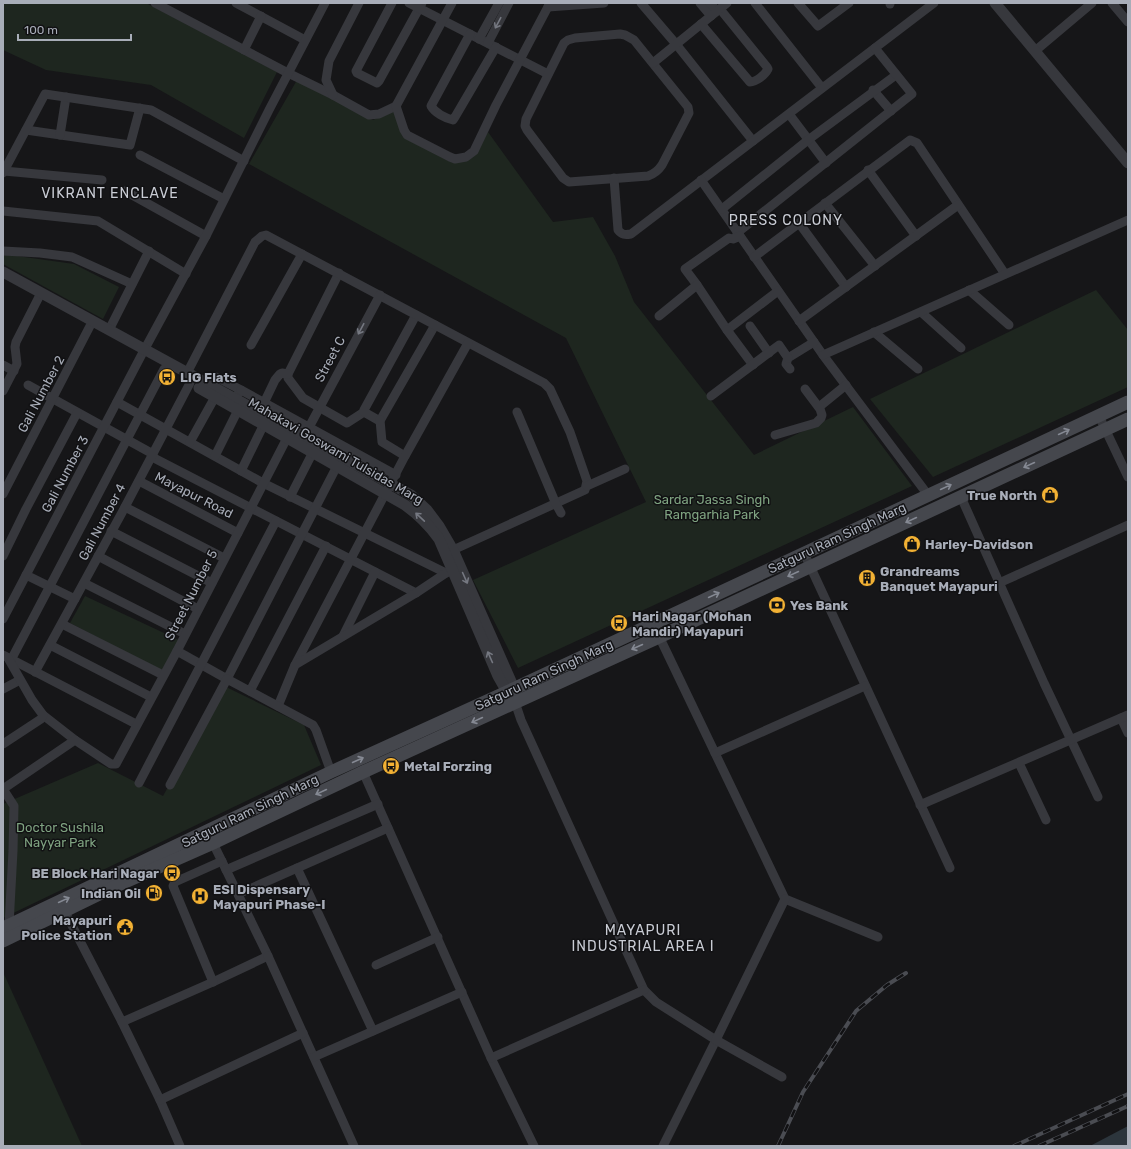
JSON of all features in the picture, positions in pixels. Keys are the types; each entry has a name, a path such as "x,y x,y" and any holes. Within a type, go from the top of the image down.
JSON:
{"main road":[{"name":"Satguru Ram Singh Marg","path":"3,941 118,885 213,843 363,772 514,698 653,624 1128,402"},
{"name":"Satguru Ram Singh Marg","path":"6,926 113,877 331,772 514,698 659,637 1128,419"}],"street":[{"path":"155,3 369,115 379,114 396,106 452,3"},
{"path":"236,3 305,40"},
{"path":"333,95 326,80 329,61 359,3"},
{"path":"392,3 356,71 357,73 377,83 421,6"},
{"path":"409,3 421,6 443,20 548,74"},
{"path":"479,39 499,3"},
{"path":"470,34 431,106 433,110 453,120 492,45 509,3"},
{"path":"396,106 407,135 450,158 455,159 466,157 474,151 496,105 549,5 604,3"},
{"path":"641,3 676,44 753,141"},
{"path":"700,3 719,10"},
{"path":"701,24 750,82 754,82 766,73 768,69 767,67 719,10 710,3"},
{"path":"755,3 822,88"},
{"path":"798,3 818,26 849,3"},
{"path":"614,178 618,230 621,234 631,234 934,3"},
{"path":"995,3 1128,163"},
{"path":"1035,51 1092,3"},
{"path":"1112,3 1128,22"},
{"name":"Gali Number 3","path":"3,619 7,601 26,574 206,236 305,40 321,4"},
{"path":"653,63 719,10"},
{"path":"244,50 261,16"},
{"path":"625,35 634,40 653,63 688,106 689,113 658,171 648,176 573,182 566,180 525,126 526,119 564,43 575,38 625,35"},
{"path":"753,365 726,330 698,285 685,269 728,238 733,239 912,94 875,48"},
{"path":"722,209 808,140 873,90 896,75"},
{"path":"873,90 891,111"},
{"path":"102,180 3,172 45,94 151,110 244,161"},
{"path":"60,135 66,97"},
{"path":"26,130 130,145 140,108"},
{"path":"789,114 826,163"},
{"path":"754,257 907,141 914,140 1005,274"},
{"path":"140,155 224,199"},
{"path":"868,170 916,236"},
{"path":"701,180 823,355 928,495"},
{"path":"125,191 206,236"},
{"path":"825,203 875,266"},
{"path":"800,321 958,205"},
{"path":"3,211 98,221 186,274"},
{"path":"823,355 1128,220"},
{"path":"799,223 846,287"},
{"name":"Gali Number 4","path":"36,672 76,600 166,429 189,378 252,249 258,238 266,235 544,383 547,386 570,432 587,481 587,486"},
{"path":"109,330 149,251"},
{"path":"3,252 40,253 72,257 132,284"},
{"path":"251,346 302,254"},
{"name":"Mahakavi Goswami Tulsidas Marg","path":"3,272 90,326 189,378 238,400 411,495 427,510 439,526 453,550 514,698"},
{"path":"339,273 288,374 288,378 299,395 319,408 347,423 364,412 416,315"},
{"name":"Mahakavi Goswami Tulsidas Marg","path":"3,278 109,330 164,369 189,378 215,397 238,400 264,424 287,438 304,436"},
{"path":"659,316 698,285"},
{"path":"969,290 1009,325"},
{"path":"726,330 778,291"},
{"name":"Street C","path":"304,436 380,295"},
{"path":"3,391 17,364 15,347 16,342 40,296"},
{"path":"921,312 961,348"},
{"path":"405,456 382,442 380,420 435,325"},
{"name":"Gali Number 2","path":"3,494 90,326"},
{"path":"750,326 769,353"},
{"path":"874,332 918,369"},
{"path":"790,369 786,364 788,358 814,342"},
{"path":"278,706 295,665 352,560 405,456 468,343"},
{"path":"711,396 779,345 788,358"},
{"path":"3,365 14,371"},
{"path":"6,658 49,586 164,369"},
{"path":"264,403 278,376 282,373 288,374"},
{"path":"216,377 238,400 264,403 304,436"},
{"path":"28,385 250,508 416,593"},
{"path":"819,407 846,385"},
{"path":"775,435 819,421 822,415 819,407 805,389"},
{"path":"190,442 215,397"},
{"path":"215,456 238,400"},
{"path":"117,402 315,510 449,571"},
{"path":"364,412 380,420"},
{"path":"517,412 556,504 562,513"},
{"path":"3,556 26,509 78,413"},
{"path":"1099,416 1128,477"},
{"path":"241,471 264,424"},
{"name":"Mahakavi Goswami Tulsidas Marg","path":"304,436 313,452 338,466 391,484 430,526 438,540 449,571 498,676 514,698"},
{"name":"Street Number 5","path":"75,740 111,764 116,764 136,724 177,651 287,438"},
{"path":"290,497 313,452"},
{"path":"170,785 338,466"},
{"path":"453,550 582,492 587,486 608,479 625,469"},
{"name":"Mayapur Road","path":"139,481 238,533"},
{"path":"961,497 1098,797"},
{"path":"125,507 224,558"},
{"path":"139,783 276,521"},
{"path":"1000,583 1128,525"},
{"path":"111,531 212,583"},
{"path":"250,691 326,546"},
{"path":"804,553 950,868"},
{"path":"98,556 198,609"},
{"path":"295,665 416,593 449,571"},
{"path":"343,636 375,572"},
{"path":"26,574 76,600"},
{"path":"84,583 185,634"},
{"path":"62,624 163,675"},
{"path":"653,624 785,899 878,937"},
{"path":"50,645 151,697"},
{"path":"177,651 313,725 331,772"},
{"path":"6,658 136,724"},
{"path":"6,658 43,715 75,740 3,789 14,806 14,828 6,926"},
{"path":"3,689 20,680"},
{"path":"715,753 865,686"},
{"path":"514,698 521,720 644,990 656,1002 716,1040 782,1077"},
{"path":"3,744 41,719 43,715"},
{"path":"920,805 1125,717 1128,733"},
{"path":"1019,763 1046,820"},
{"path":"363,772 491,1058 534,1146"},
{"path":"226,870 378,804"},
{"path":"238,894 388,828"},
{"path":"213,843 268,956 354,1146"},
{"path":"213,982 174,886 175,882 222,861"},
{"path":"297,868 373,1032"},
{"path":"663,1146 668,1139 785,899"},
{"path":"65,912 122,1022 160,1100 180,1146"},
{"path":"376,965 438,937"},
{"path":"122,1022 268,956"},
{"path":"491,1058 644,990"},
{"path":"314,1057 462,992"},
{"path":"160,1100 303,1033"}],"green space":[{"path":"3,3 146,3 277,72 244,138 151,85 46,70 3,50"},
{"name":"Sardar Jassa Singh Ramgarhia Park","path":"297,80 373,120 394,110 403,137 453,163 477,153 488,132 553,222 593,217 615,256 634,302 754,455 853,407 912,486 518,668 473,580 646,502 566,338 249,164"},
{"path":"3,254 74,264 119,287 103,319 3,264"},
{"path":"1096,290 1128,330 1128,387 933,477 870,399"},
{"path":"85,596 179,640 162,671 70,623"},
{"name":"Doctor Sushila Nayyar Park","path":"224,686 304,725 321,765 3,918 3,804 98,763 163,796"},
{"path":"3,972 82,1146 3,1146"}],"shaded area":[{"path":"1128,1126 1128,1146 1090,1146"}],"railway":[{"path":"778,1146 803,1092 856,1011 887,985 906,973"},
{"path":"1014,1146 1128,1094"},
{"path":"1039,1146 1128,1106"}],"place":[{"name":"LIG Flats","path":"167,377"},
{"name":"True North","path":"1050,495"},
{"name":"Harley-Davidson","path":"912,544"},
{"name":"Grandreams Banquet Mayapuri","path":"867,578"},
{"name":"Yes Bank","path":"777,605"},
{"name":"Hari Nagar (Mohan Mandir) Mayapuri","path":"619,623"},
{"name":"Metal Forzing","path":"391,766"},
{"name":"BE Block Hari Nagar","path":"172,873"},
{"name":"Indian Oil","path":"154,893"},
{"name":"ESI Dispensary Mayapuri Phase-I","path":"200,896"},
{"name":"Mayapuri Police Station","path":"125,927"}],"district":[{"name":"VIKRANT ENCLAVE","path":"110,193"},
{"name":"PRESS COLONY","path":"786,220"},
{"name":"MAYAPURI INDUSTRIAL AREA I","path":"643,938"}]}
